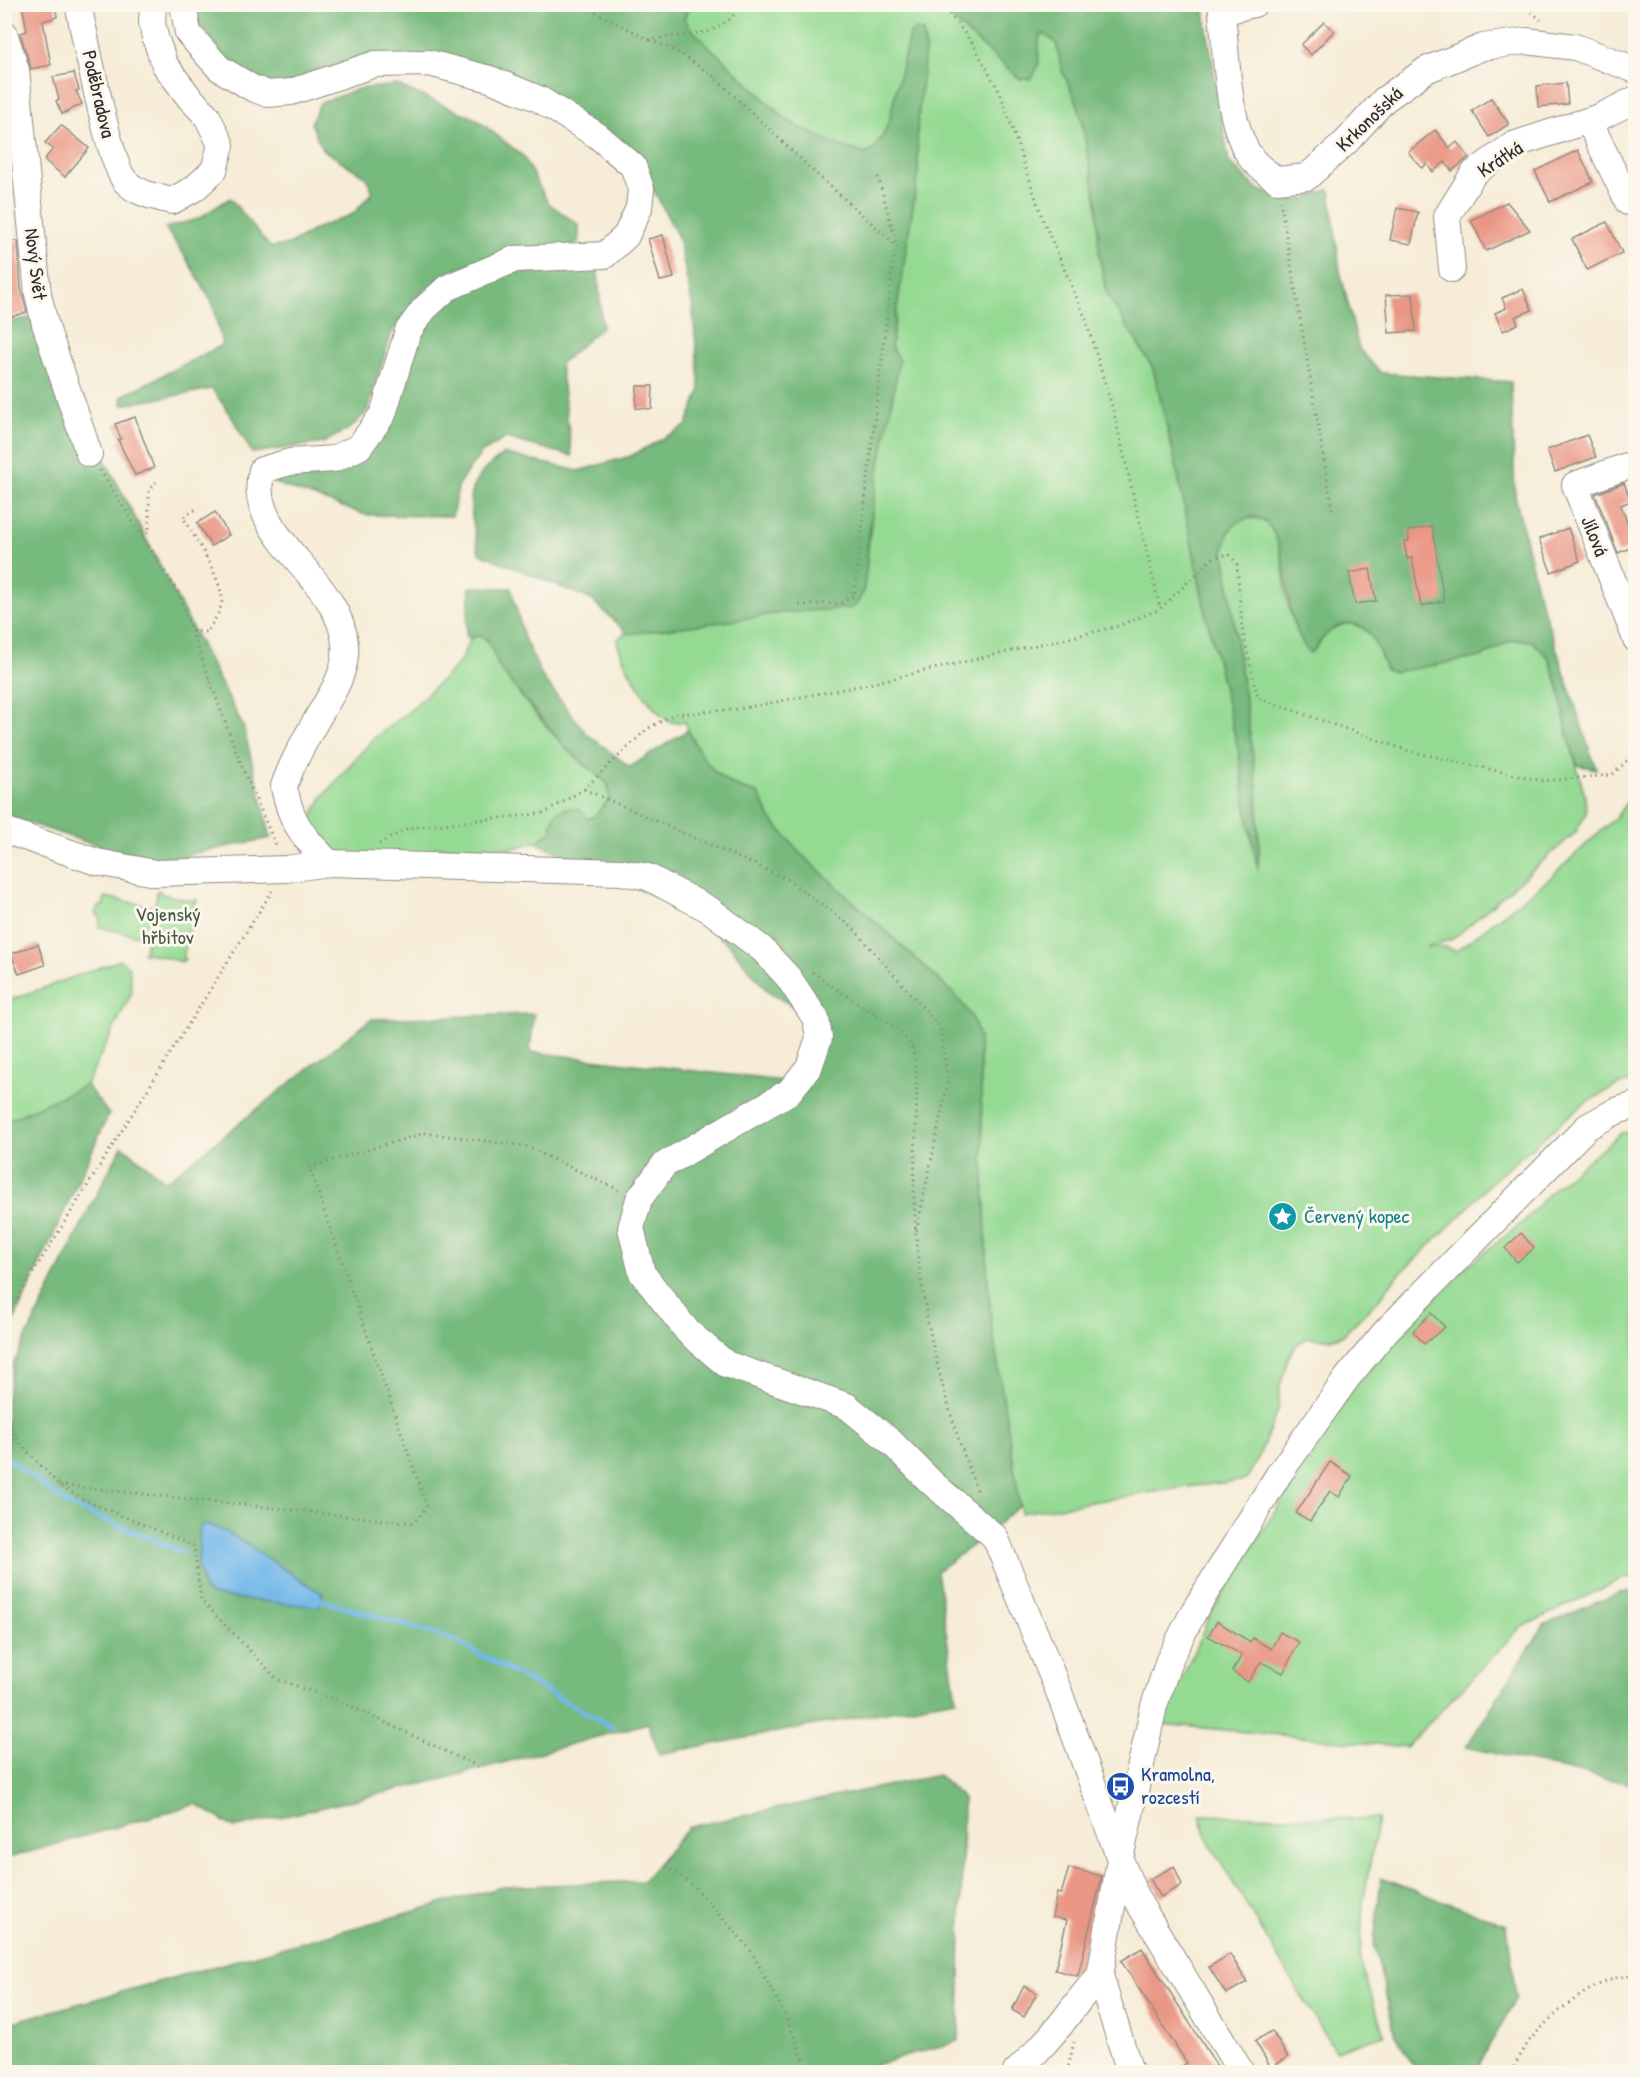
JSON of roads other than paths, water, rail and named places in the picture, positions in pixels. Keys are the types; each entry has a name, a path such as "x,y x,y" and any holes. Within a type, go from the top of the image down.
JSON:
{"street":[{"name":"Poděbradova","path":"78,4 112,155 125,181 149,196 172,201 195,188 214,170 220,145 207,116 184,91 165,65 154,37 153,4"},
{"path":"183,4 188,33 219,68 252,88 268,94 291,92 375,64 429,63 480,76 539,99 598,136 633,166 642,189 639,208 626,236 605,255 515,259 447,288 424,309 408,331 383,414 359,447 334,459 290,462 262,470 257,484 261,505 276,534 330,600 341,622 346,645 343,665 335,688 298,752 284,786 290,815 305,839 329,863"},
{"path":"1221,8 1254,4"},
{"name":"Krkonošská","path":"1221,8 1228,86 1238,130 1252,159 1277,180 1307,177 1346,142 1384,100 1426,70 1483,47 1526,41 1575,47 1635,70"},
{"name":"Nový Svět","path":"4,33 16,70 38,294 45,324 89,454"},
{"name":"Krátká","path":"1452,269 1448,216 1474,173 1513,145 1602,117 1635,99"},
{"path":"1588,121 1628,202"},
{"name":"Jílová","path":"1627,466 1575,485 1635,639"},
{"path":"4,830 97,862 155,873 286,869 329,863 621,872 648,877 710,910 762,949 788,977 816,1019 819,1038 809,1067 789,1092 664,1165 639,1199 631,1228 642,1273 688,1332 726,1364 847,1406 890,1441 931,1482 995,1536 1059,1692 1119,1859 1136,1898 1241,2073"},
{"path":"1130,2073 1100,1976 1119,1859 1154,1706 1169,1660 1194,1611 1278,1473 1347,1378 1386,1330 1587,1127 1616,1111 1635,1105"},
{"path":"1016,2073 1100,1976"}],"water":[{"path":"206,1524 227,1532 323,1594 319,1607 214,1596 205,1591 198,1567 200,1526"}],"waterway":[{"path":"4,1455 69,1505 183,1552"},
{"path":"314,1598 452,1639 614,1728"}],"place":[{"name":"Červený kopec","path":"1283,1216"},
{"name":"Kramolna, rozcestí","path":"1120,1786"}],"park label":[{"name":"Vojenský hřbitov","path":"168,926"}]}
